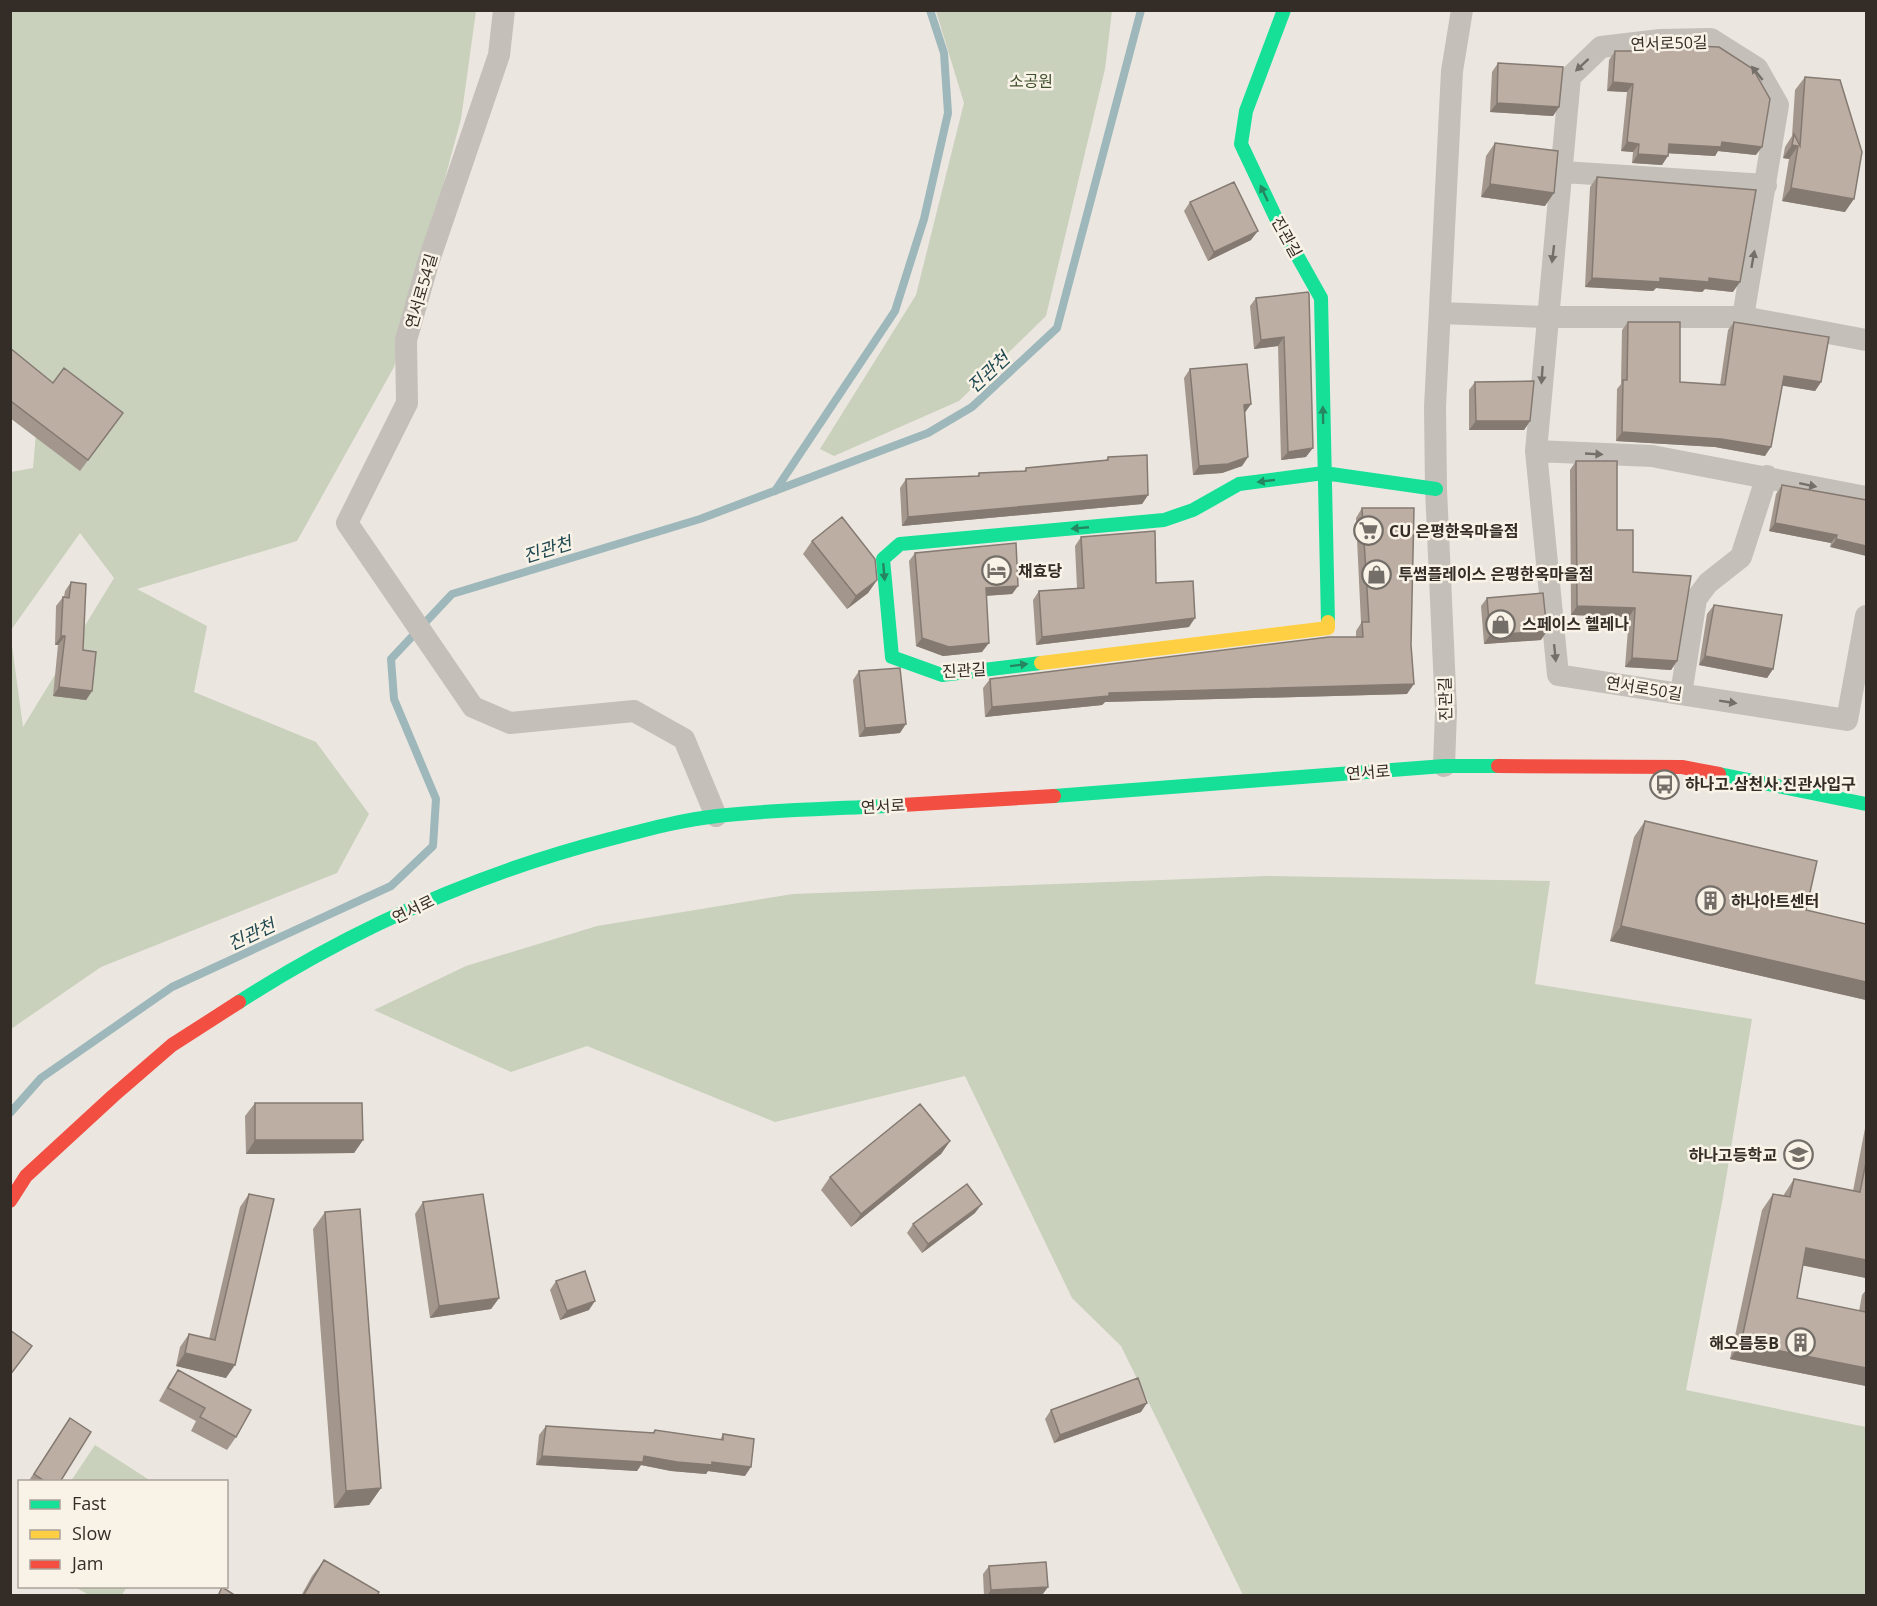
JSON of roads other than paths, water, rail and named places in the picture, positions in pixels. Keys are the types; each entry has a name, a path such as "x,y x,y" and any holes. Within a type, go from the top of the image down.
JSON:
{"main road":[{"name":"진관길","path":"1284,10 1246,111 1241,144 1276,218 1321,298 1324,473 1328,628 942,675 892,657 883,559 900,544 1164,520 1193,510 1239,484 1324,473 1436,489"},
{"name":"연서로","path":"10,1201 26,1176 172,1045 295,966 451,891 563,851 655,827 716,816 1024,798 1444,766 1682,767 1866,804"}],"street":[{"name":"연서로54길","path":"504,10 499,55 428,263 406,340 407,403 347,523 473,707 510,723 634,711 684,739 716,816"},
{"name":"진관길","path":"1444,766 1446,711 1436,489 1436,366 1441,313 1452,71 1462,10"},
{"name":"연서로50길","path":"1743,317 1778,105 1757,68 1711,39 1601,47 1570,77 1563,172 1546,317 1536,451 1558,675 1847,720 1866,615"},
{"path":"1563,172 1766,185"},
{"path":"1441,313 1546,317 1743,317 1866,340"},
{"path":"1536,451 1652,456 1767,476 1866,497"},
{"path":"1680,694 1696,599 1708,583 1741,557 1767,476"}],"waterway":[{"path":"775,491 895,311 924,219 948,113 944,53 930,10"},
{"name":"진관천","path":"10,1113 41,1078 172,987 391,886 433,846 436,799 394,699 391,659 452,594 700,519 928,433 972,407 1057,328 1141,10"}],"place":[{"name":"CU 은평한옥마을점","path":"1368,531"},
{"name":"채효당","path":"997,571"},
{"name":"투썸플레이스 은평한옥마을점","path":"1377,574"},
{"name":"스페이스 헬레나","path":"1501,624"},
{"name":"하나고.삼천사.진관사입구","path":"1664,784"},
{"name":"하나아트센터","path":"1710,901"},
{"name":"하나고등학교","path":"1798,1155"},
{"name":"해오름동B","path":"1800,1343"}],"park label":[{"name":"소공원","path":"1031,81"}]}
